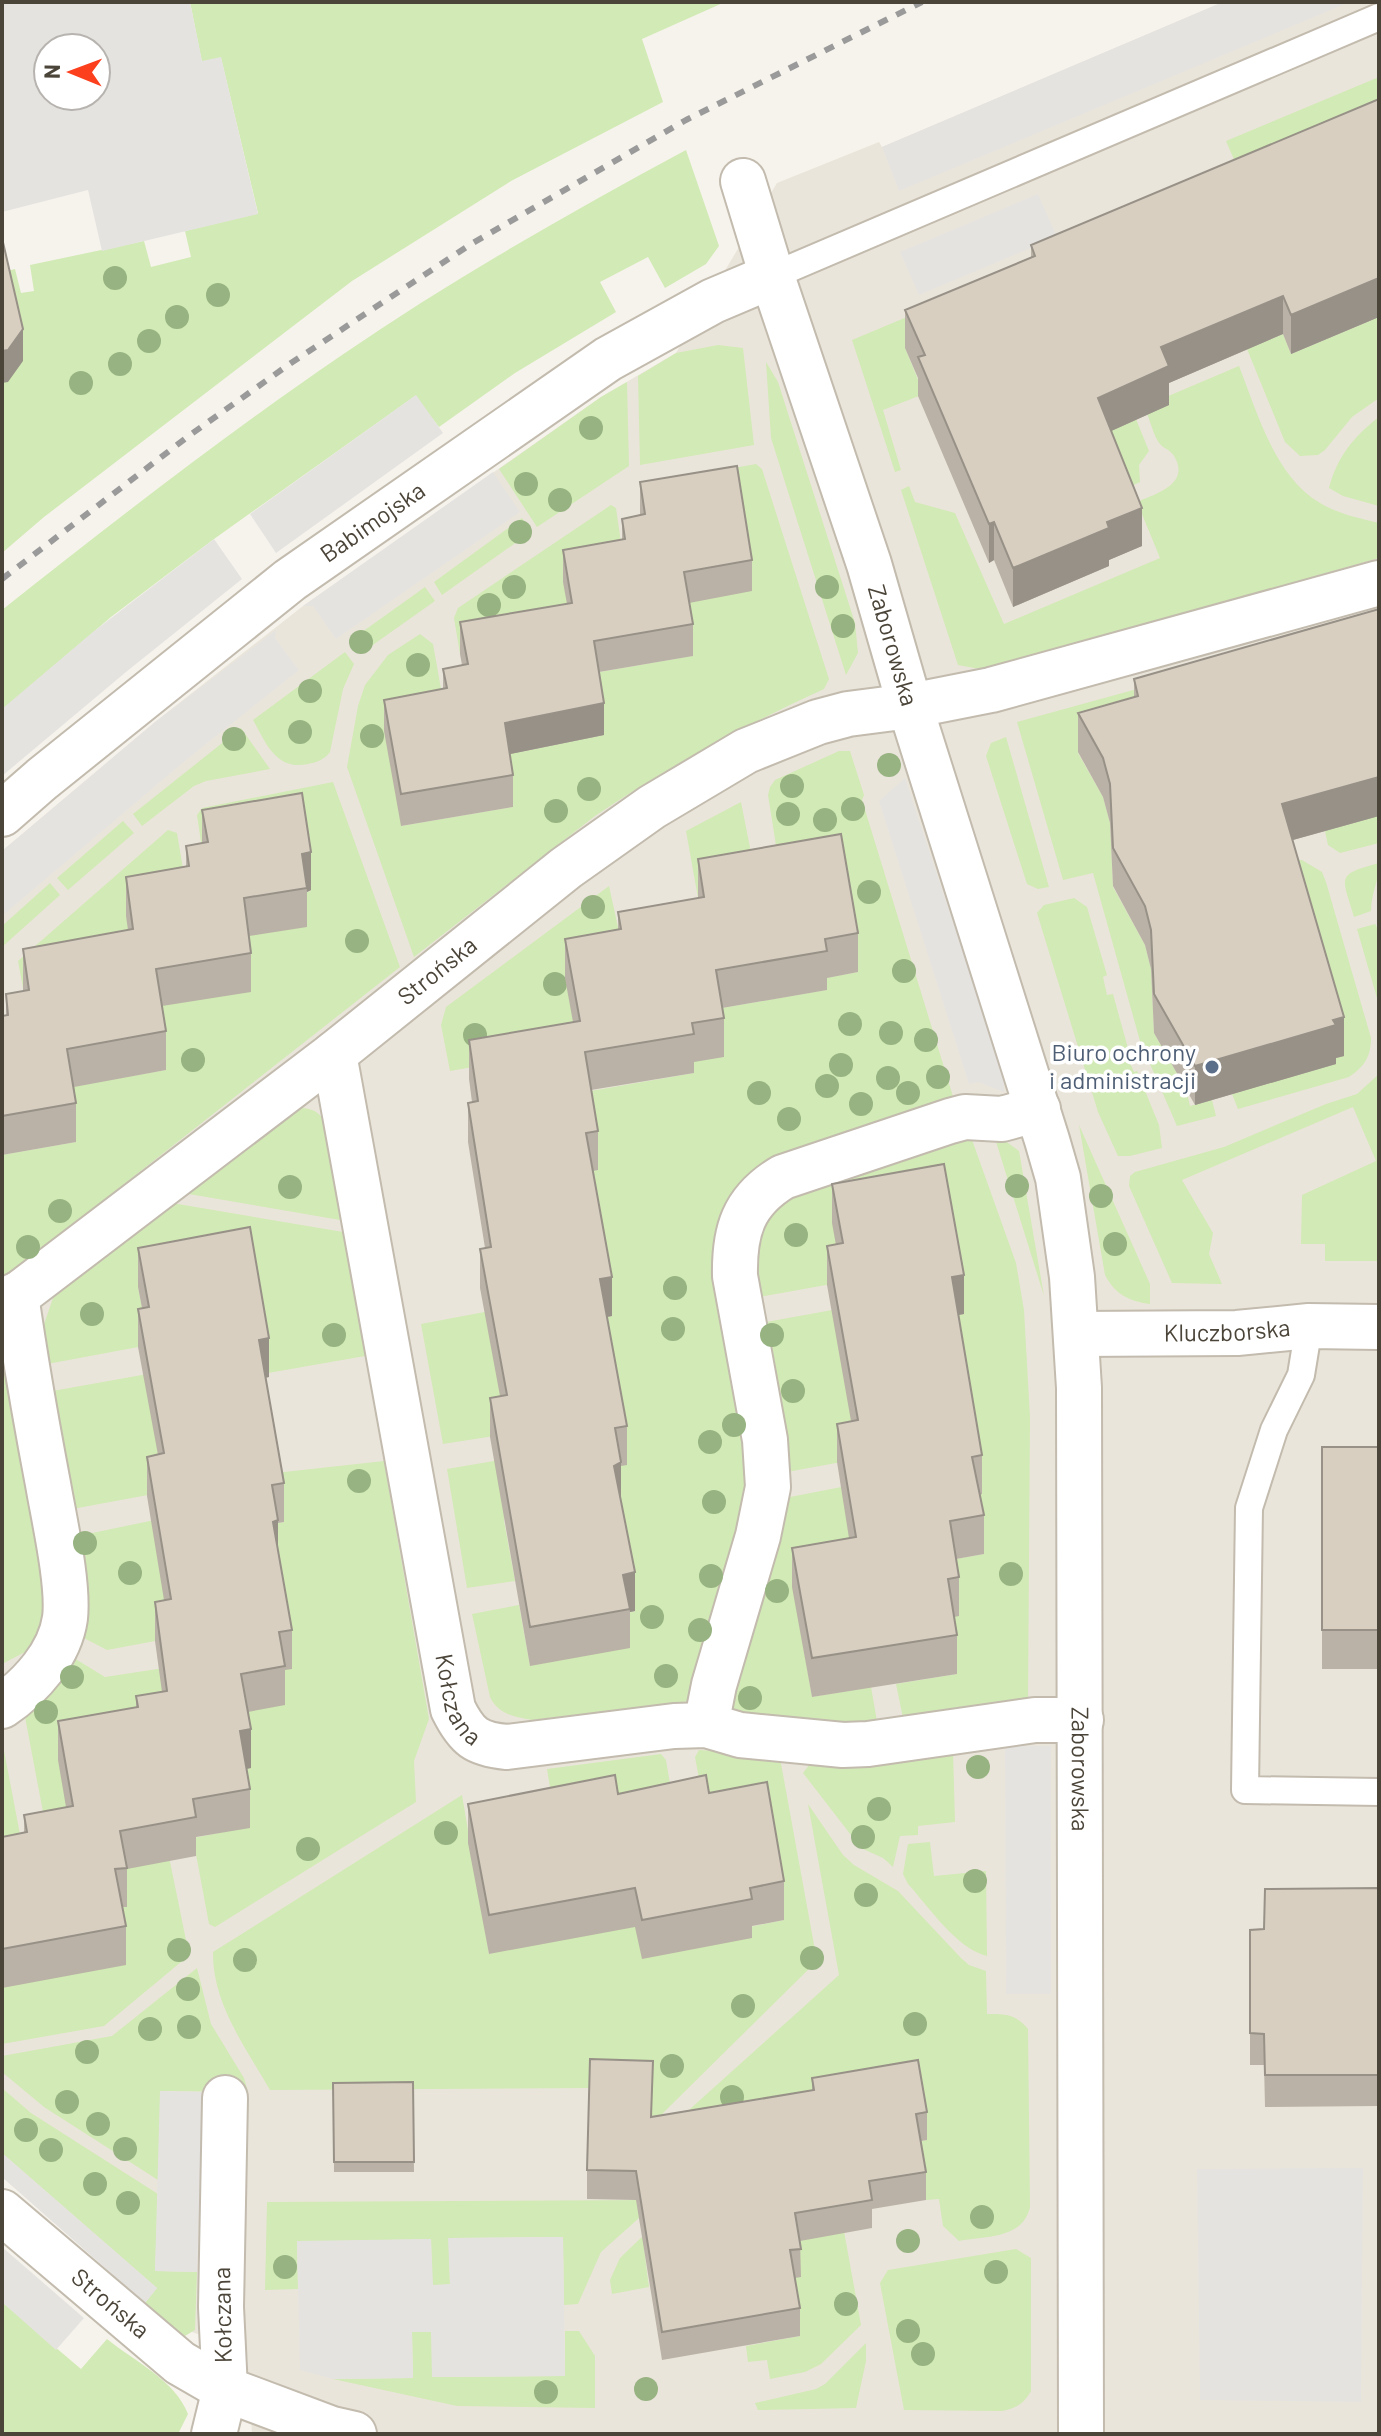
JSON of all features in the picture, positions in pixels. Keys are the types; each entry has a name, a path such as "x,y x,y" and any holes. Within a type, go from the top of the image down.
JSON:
{"street":[{"name":"Zaborowska","path":"743,181 869,564 910,706 1058,1178 1077,1334 1080,1469 1081,2434"},
{"name":"Babimojska","path":"2,814 290,580 608,359 713,301 772,276"},
{"name":"Strońska","path":"9,1301 334,1054 566,868 652,807 772,739 848,714 991,690 1379,583"},
{"name":"Kołczana","path":"334,1054 453,1709 472,1738 487,1745 507,1747 674,1726 706,1725 740,1735 843,1745 893,1742 1035,1720 1081,1720"},
{"path":"706,1725 714,1685 758,1536 768,1487 765,1440 735,1276 734,1250 740,1225 750,1205 764,1189 783,1177 936,1125 965,1117 1002,1119 1038,1109"},
{"path":"2,1706 47,1663 65,1618 55,1525 29,1383 9,1301"},
{"name":"Kluczborska","path":"1077,1334 1237,1333 1309,1326 1379,1327"},
{"name":"Kołczana","path":"214,2434 225,2389 221,2307 225,2098"},
{"name":"Strońska","path":"2,2212 180,2363 225,2389 332,2429 354,2434"}],"lane":[{"path":"772,276 1379,17"},
{"path":"1309,1326 1301,1375 1274,1430 1249,1508 1245,1790 1379,1792"}],"shaded area":[{"path":"2,2 190,2 202,61 221,57 258,214 102,251 88,190 2,212"},
{"path":"1223,2 1379,2 1379,2434 252,2434 247,2352 170,2324 2,2177 2,851 155,722 303,606 601,397 676,353 777,183 879,142 882,147"},
{"path":"1223,2 1350,2 899,191 882,147"},
{"path":"1038,194 1057,237 919,295 900,252"},
{"path":"416,395 443,433 276,553 250,514"},
{"path":"493,472 520,512 336,639 313,606 303,606"},
{"path":"214,539 242,579 2,776 2,709 93,632"},
{"path":"276,630 275,638 299,670 186,760 2,916 2,851 155,722"},
{"path":"905,778 1004,1076 1004,1092 978,1082 969,1084 879,801"},
{"path":"1005,1746 1051,1746 1051,1994 1006,1994"},
{"path":"160,2091 203,2092 197,2272 155,2271"},
{"path":"2,2153 157,2288 145,2303 2,2177"},
{"path":"1363,2168 1361,2402 1200,2400 1197,2169"},
{"path":"563,2237 565,2376 432,2377 431,2332 412,2332 413,2378 333,2379 300,2370 297,2241 431,2239 433,2285 450,2284 448,2238"},
{"path":"2,2247 84,2318 56,2350 2,2302"}],"green space":[{"path":"190,2 725,2 642,39 663,102 511,181 352,281 44,517 2,553 3,272 15,269 21,293 34,291 30,265 144,241 151,267 191,257 185,231 258,213 221,58 202,62"},
{"path":"1379,77 1379,138 1248,192 1226,141"},
{"path":"686,150 719,246 706,264 665,288 648,257 600,282 616,312 515,373 439,427 415,396 214,539 111,617 2,710 2,610 255,416 342,355 512,248"},
{"path":"1019,270 905,348 924,394 883,410 901,470 895,472 852,340"},
{"path":"1379,317 1379,398 1352,417 1325,450 1318,455 1300,456 1285,442 1247,349 1283,334 1291,354"},
{"path":"718,345 743,348 754,445 640,465 638,376 676,353"},
{"path":"766,362 778,382 855,623 858,653 846,675 771,438"},
{"path":"1239,366 1269,442 1291,477 1304,492 1327,507 1379,523 1379,558 985,670 958,665 901,490 909,486 915,502 955,513 1004,624 1160,558 1137,502 1175,481 1178,466 1172,454 1158,441 1147,414 1166,397"},
{"path":"627,382 629,466 537,527 499,469"},
{"path":"1379,417 1379,506 1343,496 1329,488 1348,448"},
{"path":"1136,419 1149,451 1139,465 1140,482 1119,492 1100,420"},
{"path":"756,464 762,469 829,679 824,689 707,748 622,798 414,957 347,767 365,685 388,655 420,634 433,644 443,700 401,826 513,807 504,748 520,752 603,735 594,673 692,656 645,484"},
{"path":"611,505 616,508 625,571 572,635 460,654 454,618 458,608"},
{"path":"522,518 531,532 442,595 434,582"},
{"path":"425,587 435,601 360,654 351,640"},
{"path":"345,652 354,664 343,689 330,752 308,764 297,765 280,759 268,746 253,720"},
{"path":"1137,689 1138,735 1078,753 1103,797 1110,823 1113,887 1145,945 1151,969 1154,1033 1186,1089 1190,1106 1212,1100 1216,1116 1177,1126 1140,1041 1093,873 1063,880 1017,722"},
{"path":"241,728 270,769 194,786 142,826 133,814"},
{"path":"1006,737 1049,887 1038,889 1027,884 986,756 991,743"},
{"path":"839,751 850,751 864,795 862,800 955,1103 755,1180 752,1478 690,1701 532,1720 513,1716 497,1707 490,1697 472,1614 519,1605 530,1666 623,1614 635,1611 614,1505 600,1318 612,1315 586,1172 585,1092 694,1073 692,1062 716,1009 826,990 825,978 858,972 782,883 768,795 775,780"},
{"path":"333,782 400,967 2,1280 2,1155 76,1142 66,1083 81,1085 166,1070 156,1008 244,933 302,893 311,891 202,849 197,815 202,808"},
{"path":"741,802 758,888 698,898 686,831"},
{"path":"1379,815 1379,843 1340,853 1328,845 1325,831"},
{"path":"123,821 134,833 68,890 57,878"},
{"path":"168,830 177,833 189,905 133,968 23,988 18,961"},
{"path":"1302,860 1322,872 1326,882 1371,1038 1370,1051 1363,1065 1349,1077 1238,1109 1232,1094 1240,1092 1238,1086 1291,861"},
{"path":"1379,863 1371,911 1354,917 1346,879 1355,871"},
{"path":"50,883 60,895 2,947 2,926"},
{"path":"609,886 623,950 580,1059 507,1061 450,1071 441,1025 446,1007"},
{"path":"1074,898 1087,907 1107,975 1103,977 1107,995 1113,994 1129,1052 1126,1054 1134,1072 1137,1071 1159,1125 1162,1148 1118,1156 1098,1112 1037,913 1044,905"},
{"path":"1375,924 1379,931 1379,1005 1357,929"},
{"path":"1379,1074 1379,1261 1325,1261 1325,1244 1301,1244 1302,1195 1376,1161 1353,1107 1182,1180 1213,1233 1209,1254 1222,1284 1172,1283 1129,1186 1130,1176 1224,1147 1357,1094"},
{"path":"297,1108 312,1110 324,1120 340,1220 183,1193"},
{"path":"1079,1125 1150,1284 1150,1304 1123,1296 1105,1275"},
{"path":"993,1132 1019,1151 1044,1296"},
{"path":"971,1137 1016,1263 1024,1310 1030,1417 1028,1701 904,1723 896,1684 957,1674 950,1560 984,1554 972,1496 952,1316 964,1313 843,1282 759,1297 748,1258 774,1202"},
{"path":"172,1203 343,1232 365,1356 268,1373 138,1287 149,1345 42,1365 42,1330 53,1298"},
{"path":"849,1307 858,1459 787,1472 761,1323"},
{"path":"495,1310 507,1434 443,1444 421,1324"},
{"path":"2,1369 6,1372 51,1616 29,1650 2,1664"},
{"path":"153,1373 164,1492 67,1510 47,1392"},
{"path":"512,1458 504,1521 515,1581 467,1588 447,1469"},
{"path":"384,1461 429,1719 414,1761 416,1802 215,1927 209,1924 193,1838 249,1827 240,1770 251,1767 241,1713 272,1524 284,1522 275,1473"},
{"path":"862,1483 878,1572 793,1587 812,1697 871,1687 878,1727 735,1715 730,1707 785,1498"},
{"path":"169,1517 171,1638 107,1650 78,1635 73,1537"},
{"path":"69,1655 105,1677 177,1666 76,1862 50,1849 25,1717 38,1705"},
{"path":"2,1740 27,1871 2,1875"},
{"path":"699,1750 775,1755 780,1758 817,1961 663,2113 662,2194 601,2252 578,2304 564,2305 563,2237 449,2238 450,2285 432,2285 431,2239 297,2242 298,2289 265,2290 267,2202 649,2200 590,2088 270,2090 224,2007 214,1971 213,1952 462,1795 489,1954 598,1922 750,1927 784,1920 709,1832 695,1757"},
{"path":"953,1751 955,1822 918,1826 918,1835 900,1836 893,1867 883,1858 861,1848 803,1773 813,1760"},
{"path":"661,1754 666,1760 679,1837 556,1824 547,1769"},
{"path":"808,1804 843,1855 898,1891 961,1958 969,1965 986,1971 987,2014 1010,2016 1028,2029 1030,2207 1026,2217 1012,2231 959,2241 943,2226 939,2199 926,2200 916,2142 926,2140 918,2089 644,2249 649,2287 612,2294 610,2280 620,2258 674,2206 680,2118 839,1975"},
{"path":"165,1837 187,1957 104,2026 2,2044 2,1988 117,1852"},
{"path":"930,1842 934,1876 986,1871 987,1956 954,1936 908,1884 903,1874 908,1844"},
{"path":"197,1968 211,2024 244,2078 248,2092 161,2091 158,2180 44,2107 2,2072 2,2056 112,2036"},
{"path":"2,2088 31,2113 158,2194 155,2271 197,2272 195,2330 185,2336 145,2303 157,2288 2,2153"},
{"path":"840,2209 861,2325 821,2364 805,2372 770,2379 767,2360 748,2362 746,2346 800,2336 790,2278 792,2222"},
{"path":"1016,2249 1031,2258 1031,2391 1019,2405 1002,2411 904,2410 880,2283 888,2270"},
{"path":"2,2302 81,2369 107,2339 153,2372 174,2391 188,2414 178,2434 2,2434"},
{"path":"565,2331 579,2331 595,2356 595,2408 457,2406 333,2379 413,2378 412,2332 432,2332 432,2377 565,2376"},
{"path":"866,2343 866,2361 856,2408 758,2410 755,2403 816,2389 825,2384"}],"building":[{"path":"1379,99 1379,278 1291,315 1283,296 1161,347 1169,366 1098,398 1142,508 1107,522 1109,528 1013,568 994,522 989,524 918,357 925,355 905,310 1035,256 1031,245"},
{"path":"2,238 23,329 8,350 2,351"},
{"path":"737,466 752,560 684,572 693,624 594,641 604,703 505,723 513,775 401,794 384,700 447,688 443,669 468,664 460,622 572,603 563,550 625,539 622,519 645,514 640,482"},
{"path":"1379,609 1379,777 1282,804 1344,1017 1333,1020 1336,1025 1195,1066 1154,994 1151,930 1145,906 1113,848 1110,784 1103,758 1078,713 1138,696 1134,679"},
{"path":"302,793 311,852 302,854 307,888 244,898 251,953 156,969 166,1031 67,1049 76,1103 2,1116 2,1016 8,1015 6,994 29,990 23,949 133,929 126,877 189,866 186,846 208,842 202,810"},
{"path":"841,834 858,933 825,939 827,951 716,970 724,1018 692,1023 694,1034 585,1052 598,1131 586,1133 612,1277 600,1279 627,1426 615,1428 621,1462 614,1466 635,1572 623,1575 630,1609 530,1627 490,1398 507,1395 480,1249 491,1247 468,1103 478,1101 469,1040 580,1021 565,939 621,929 618,912 704,897 698,859"},
{"path":"944,1164 964,1275 952,1277 982,1455 972,1457 984,1515 950,1521 959,1577 948,1579 957,1635 812,1658 792,1548 856,1537 837,1424 858,1420 827,1246 843,1243 832,1184"},
{"path":"250,1227 269,1338 259,1340 284,1483 272,1485 278,1520 273,1522 292,1630 279,1632 285,1666 241,1674 251,1729 240,1731 250,1789 193,1799 196,1817 120,1831 127,1868 115,1869 126,1926 2,1949 2,1837 27,1832 24,1815 73,1806 58,1721 138,1707 136,1696 167,1691 155,1602 171,1599 147,1457 164,1453 138,1309 149,1307 138,1248"},
{"path":"1322,1447 1379,1447 1379,1630 1322,1630"},
{"path":"615,1775 618,1794 706,1775 709,1793 767,1782 784,1881 750,1888 752,1899 642,1920 635,1888 489,1915 468,1804"},
{"path":"1379,1888 1379,2075 1265,2075 1264,2034 1250,2033 1250,1930 1264,1929 1265,1889"},
{"path":"590,2059 653,2061 651,2117 814,2090 812,2078 918,2060 927,2112 916,2114 926,2172 869,2181 872,2200 795,2213 801,2249 790,2250 800,2308 662,2332 636,2171 587,2170"},
{"path":"413,2082 414,2162 334,2162 333,2083"}],"railway":[{"path":"2,579 190,435 291,363 471,244 686,120 922,2"}],"place":[{"name":"Biuro ochrony i administracji","path":"1212,1067"}]}
